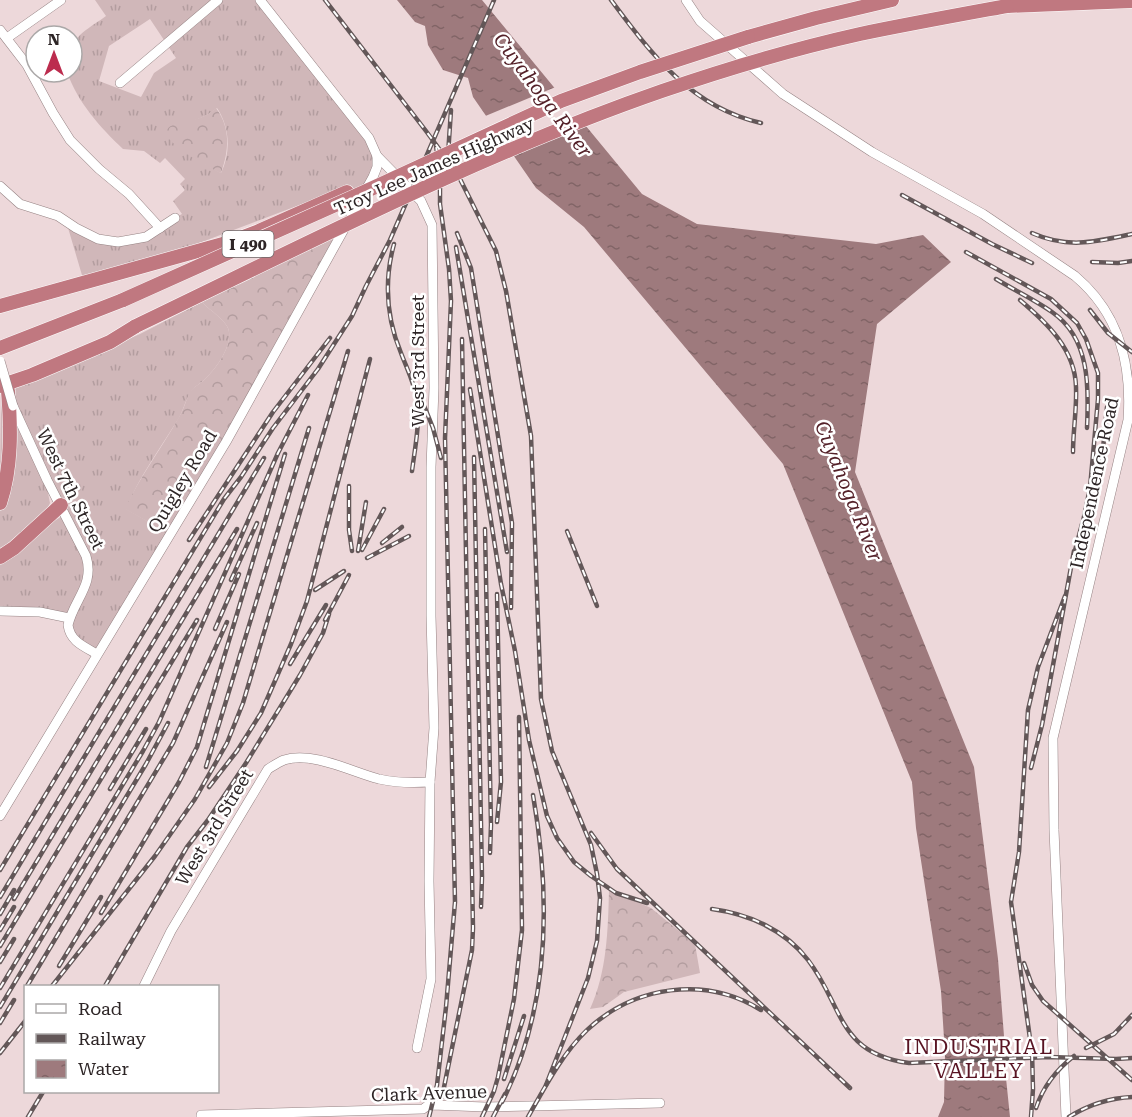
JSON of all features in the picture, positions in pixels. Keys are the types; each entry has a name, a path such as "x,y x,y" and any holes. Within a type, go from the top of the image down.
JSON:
{"highway":[{"path":"816,18 850,0"},
{"name":"Troy Lee James Highway","path":"0,348 123,300 561,101 710,48 816,18 892,0"},
{"name":"Troy Lee James Highway","path":"0,376 136,326 493,158 639,99 732,69 828,42 1039,0"},
{"path":"1007,6 1132,1"},
{"path":"0,306 230,242 347,192 373,188"},
{"path":"0,503 8,465 11,406 4,388 110,342 136,326"},
{"path":"0,557 14,548 61,505"}],"street":[{"path":"7,38 61,0"},
{"path":"120,83 218,0"},
{"name":"West 3rd Street","path":"260,0 369,138 377,156 421,201 432,225 434,388 431,467 431,616 434,728 430,782 431,979 417,1048"},
{"name":"Independence Road","path":"686,0 700,21 783,94 872,152 984,214 1075,276 1104,306 1125,352 1130,380 1130,420 1053,738 1054,830 1066,1117"},
{"path":"0,30 27,65 70,140 99,169 129,194 160,228"},
{"name":"Quigley Road","path":"0,816 226,442 373,177 377,167 377,156"},
{"path":"0,186 20,204 58,216 98,239 117,242 132,241 146,237 175,218"},
{"path":"0,361 4,388"},
{"name":"West 7th Street","path":"11,406 90,567 86,585 69,618"},
{"path":"0,611 40,612 69,618 69,632 74,639 97,654"},
{"name":"West 3rd Street","path":"145,985 171,931 268,769 285,759 302,758 322,760 381,779 407,784 430,782"},
{"name":"Clark Avenue","path":"201,1117 201,1115 423,1109 432,1105 485,1107 660,1103"}],"green space":[{"path":"95,0 260,0 375,149 373,177 361,187 302,204 170,254 84,282 66,221 98,239 131,241 182,214 173,201 185,190 180,184 185,179 165,158 160,163 144,151 123,149 90,114 72,84 84,84 84,32 106,16","holes":["150,19 176,58 154,73 141,97 99,81 109,46","217,108 228,140 228,149 221,173 191,156 174,125 202,117"]},
{"path":"216,108 224,124 227,140 226,156 221,173 184,152 168,137 167,130 173,125 205,116"},
{"path":"344,231 170,534 125,509 137,485 181,414 190,392 213,370 228,345 229,332 226,324 202,302"},
{"path":"202,302 226,324 229,332 228,345 213,370 192,390 179,417 131,497 126,509 170,534 97,654 74,639 69,618 0,611 0,562 45,526 66,514 8,391 140,334"},
{"path":"1,392 7,437 0,480"},
{"path":"16,424 47,488 50,503 47,509 0,550 0,511 5,497"},
{"path":"609,890 651,908 695,944 700,973 624,992 603,1007 590,1009 603,966"}],"water":[{"name":"Cuyahoga River","path":"397,0 482,0 642,194 697,224 876,244 923,235 951,262 877,324 855,472 974,767 998,959 1004,1036 1000,1050 1001,1069 1006,1078 1010,1117 938,1117 944,1102 945,1054 941,991 916,828 912,782 783,464 584,227 536,188 473,97 468,78 443,70 428,45 425,26 415,22"}],"pier":[{"path":"558,86 588,123 510,155 483,117"}],"railway":[{"path":"325,0 457,173 496,251 506,291 531,436 541,699 552,751 591,845 600,898 597,941 588,978 546,1085"},
{"path":"0,870 224,499 273,428 318,369 352,316 390,240 494,0"},
{"path":"611,0 658,59 694,92 714,105 761,123"},
{"path":"451,110 448,155 451,163"},
{"path":"429,1117 437,1085 455,902 445,438 451,301 436,145"},
{"path":"902,195 1032,263"},
{"path":"457,233 471,268 512,523 511,608"},
{"path":"1032,233 1058,241 1082,243 1132,234"},
{"path":"394,244 389,272 388,299 392,326 415,389 418,410 412,471"},
{"path":"456,247 507,552"},
{"path":"966,252 1051,299 1077,323 1086,339 1098,373 1098,399 1090,488 1081,531"},
{"path":"1092,262 1132,261"},
{"path":"996,279 1052,312 1074,335 1085,364 1088,396 1087,428"},
{"path":"1020,300 1058,338 1071,361 1076,387 1073,452"},
{"path":"1090,310 1108,333 1132,352"},
{"path":"189,540 273,412 330,338"},
{"path":"442,1097 472,950 473,928 462,339"},
{"path":"53,985 155,856 195,799 227,743 243,703 348,351"},
{"path":"209,787 237,751 261,713 291,644 307,601 370,359"},
{"path":"470,389 529,740 547,816 557,838 574,862 616,893 647,903"},
{"path":"0,988 159,722 278,453 308,395"},
{"path":"421,398 433,428 441,458"},
{"path":"1100,480 1107,407"},
{"path":"206,767 309,428"},
{"path":"101,913 179,782 197,747 285,454"},
{"path":"474,457 481,907"},
{"path":"0,897 264,458"},
{"path":"349,486 349,530 352,551"},
{"path":"358,551 366,502"},
{"path":"362,550 384,509"},
{"path":"231,580 257,523"},
{"path":"1073,558 1082,524"},
{"path":"382,543 402,527"},
{"path":"14,899 237,529"},
{"path":"485,529 490,853"},
{"path":"567,531 597,606"},
{"path":"367,558 409,536"},
{"path":"1031,768 1042,725 1074,551"},
{"path":"315,590 344,571"},
{"path":"215,629 239,574"},
{"path":"325,620 349,575"},
{"path":"497,594 501,782 497,822"},
{"path":"1032,1053 1011,902 1019,852 1028,710 1038,667 1065,596"},
{"path":"290,664 326,605"},
{"path":"106,985 187,847 246,763 300,675 323,633 329,614"},
{"path":"0,946 197,620"},
{"path":"28,985 173,743 227,622"},
{"path":"482,1117 498,1077 514,999 522,930 519,717"},
{"path":"0,1007 146,764 168,723"},
{"path":"110,789 146,729"},
{"path":"502,1102 518,1066 530,1029 538,991 542,952 544,913 542,873 533,795"},
{"path":"591,833 617,869 850,1088"},
{"path":"0,914 14,890"},
{"path":"59,966 101,897"},
{"path":"0,930 14,907"},
{"path":"712,909 753,919 777,932 799,949 820,978 845,1025 855,1038 868,1049 885,1058 909,1063 1048,1057 1132,1058"},
{"path":"0,962 14,939"},
{"path":"1024,963 1032,985 1043,1001 1132,1080"},
{"path":"528,1117 554,1071 578,1039 606,1015 626,1003 671,990 694,989 717,992 739,999 761,1010"},
{"path":"0,1023 14,1000"},
{"path":"1086,1048 1114,1034 1132,1015"},
{"path":"504,1079 524,1016"},
{"path":"0,1053 24,1023"},
{"path":"1031,1117 1032,1051"},
{"path":"1036,1108 1051,1079 1074,1056"},
{"path":"28,1117 42,1093"},
{"path":"493,1117 505,1094"},
{"path":"1069,1117 1099,1103 1132,1097"}],"district":[{"name":"INDUSTRIAL VALLEY","path":"979,1059"}]}
